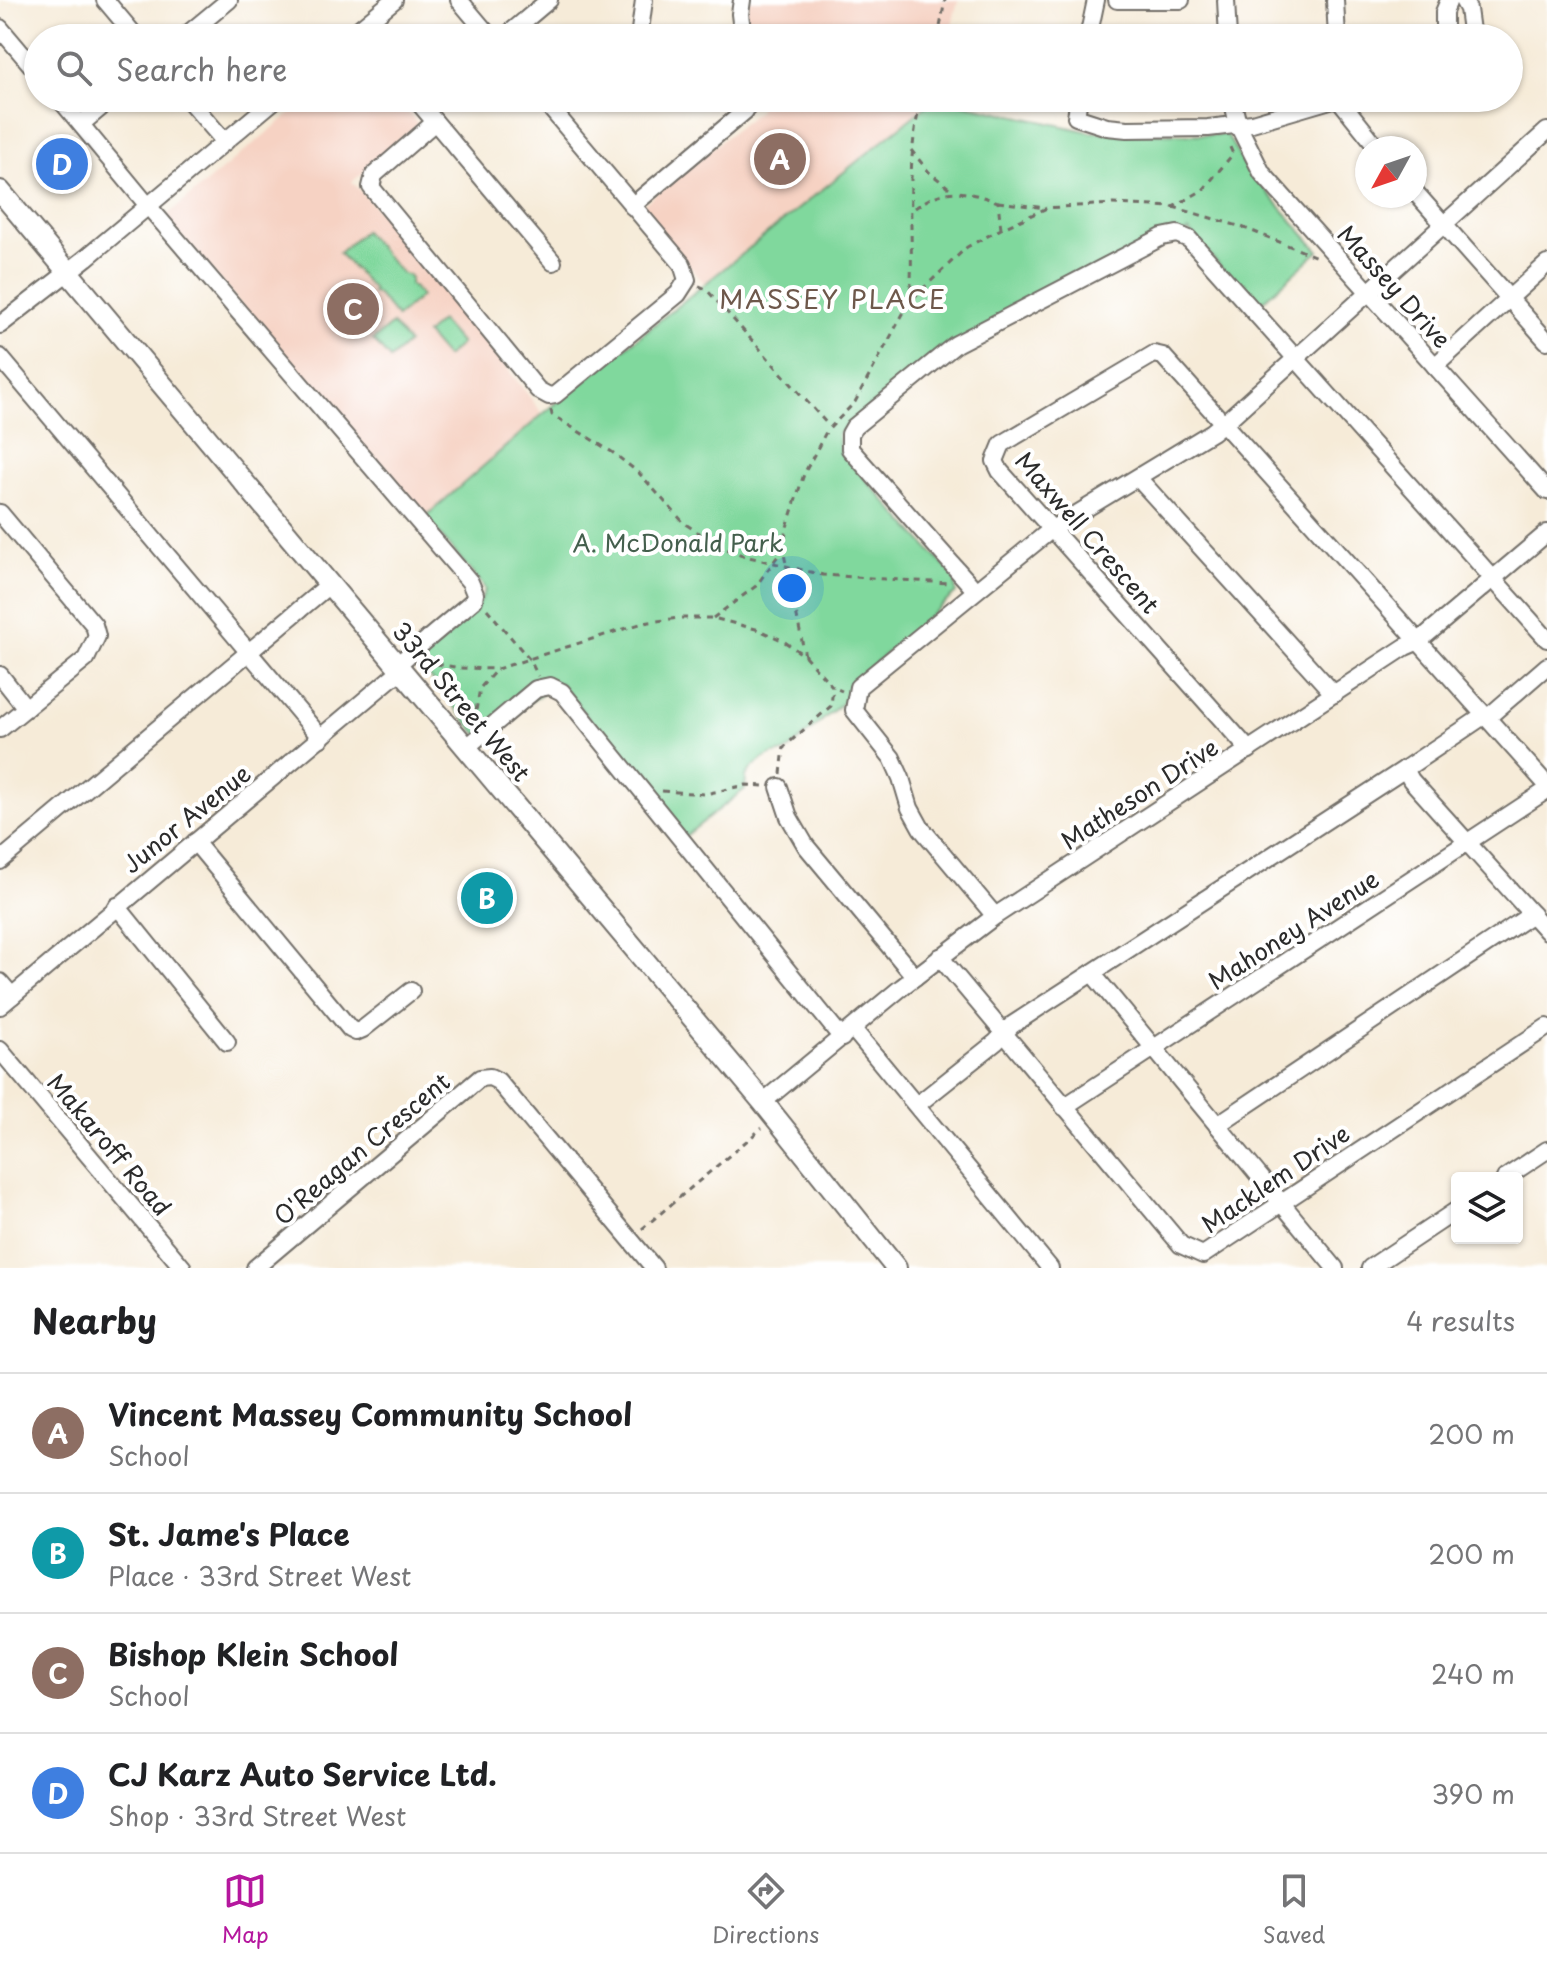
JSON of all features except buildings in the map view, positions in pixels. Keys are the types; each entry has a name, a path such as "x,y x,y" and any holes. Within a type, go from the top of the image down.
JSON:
{"main road":[{"name":"33rd Street West","path":"1,194 330,584 405,661 467,747 898,1268"}],"street":[{"path":"105,0 125,24"},
{"path":"200,24 229,0"},
{"path":"369,24 394,0"},
{"path":"459,0 479,24"},
{"path":"521,24 549,0"},
{"path":"641,24 644,0"},
{"path":"741,24 742,0"},
{"path":"1091,24 1096,0"},
{"path":"1117,0 1181,0"},
{"path":"1226,0 1227,24"},
{"path":"1335,0 1336,24"},
{"path":"1444,24 1444,12 1449,0"},
{"path":"1463,0 1470,24"},
{"path":"0,28 24,56"},
{"path":"71,112 470,582 475,594"},
{"path":"81,124 95,112"},
{"path":"199,112 225,142"},
{"path":"0,325 149,207 260,112"},
{"path":"427,112 553,262"},
{"path":"435,122 374,175 371,187 538,390 549,396 560,393 666,304 687,280 682,264 554,112"},
{"path":"632,206 744,112"},
{"path":"1077,112 1076,117 1107,127 1154,129 1238,125 1286,112"},
{"name":"Massey Drive","path":"1235,112 1238,125 1262,173 1547,491"},
{"path":"1349,112 1368,136"},
{"path":"995,916 921,828 910,808 892,758 854,710 858,687 971,587 1052,529 1222,424 1547,131"},
{"path":"1427,206 1547,341"},
{"path":"971,587 850,449 850,434 854,427 956,344 1162,237 1177,234 1189,239 1547,639"},
{"path":"1435,366 1547,264"},
{"name":"Maxwell Crescent","path":"1249,750 1000,471 995,461 1002,444 1154,354 1163,356 1547,788"},
{"path":"0,357 321,738"},
{"path":"1138,478 1334,694"},
{"path":"0,513 94,625 97,636 86,659 0,729"},
{"name":"Matheson Drive","path":"769,1110 847,1033 995,916 1405,647 1419,641 1547,533"},
{"path":"0,861 330,584"},
{"name":"Junor Avenue","path":"6,1001 321,738 474,600 475,594"},
{"path":"917,1105 1012,1025 1486,716 1547,666"},
{"path":"0,675 26,708"},
{"path":"467,747 542,687 550,686 562,692 847,1033 917,1105 1050,1268"},
{"path":"1405,769 1411,780 1547,931"},
{"path":"779,787 789,817 806,846 915,977"},
{"name":"Mahoney Avenue","path":"1064,1107 1547,788"},
{"path":"195,842 350,1029 356,1032 363,1029 411,991"},
{"path":"117,906 227,1042"},
{"path":"1217,1125 1532,914"},
{"name":"Macklem Drive","path":"940,957 1181,1245 1203,1255 1547,1027"},
{"path":"1092,973 1335,1268"},
{"path":"0,982 6,1001"},
{"name":"Makaroff Road","path":"0,1050 183,1268"},
{"name":"O'Reagan Crescent","path":"255,1268 480,1078 490,1077 498,1081 654,1268"},
{"path":"1514,1172 1547,1150"},
{"path":"1370,1268 1451,1214"}],"path":[{"path":"941,24 945,0"},
{"path":"910,301 914,256 911,150 918,112"},
{"path":"911,150 929,172 953,191"},
{"path":"913,209 947,191 1047,208"},
{"path":"998,202 1001,229"},
{"path":"1173,207 1242,227 1320,258"},
{"path":"687,280 706,289 829,426"},
{"path":"549,396 552,415 612,452 639,473 684,523 718,546 823,575 971,587"},
{"path":"713,618 756,586 783,549"},
{"path":"475,594 530,660 542,687"},
{"path":"405,661 497,669 643,623 678,618 713,618 756,629 782,640 805,656 833,687 856,698"},
{"path":"484,734 474,721 475,709 480,688 497,669"},
{"path":"783,755 784,747 831,706 833,687"},
{"path":"640,788 685,795 746,785"},
{"path":"640,1230 769,1110"}],"shaded area":[{"path":"749,0 958,0 952,24 747,24"},
{"path":"292,112 408,112 418,124 352,182 417,254 543,414 425,517 165,217"},
{"path":"757,112 918,112 704,283 640,207"}],"green space":[{"name":"A. McDonald Park","path":"919,112 999,112 1090,132 1227,135 1245,167 1319,251 1256,307 1189,231 936,352 838,434 840,451 955,578 956,593 853,682 849,697 785,753 774,754 758,763 746,776 745,789 684,837 560,683 478,735 413,658 480,602 485,590 425,517 543,414"},
{"path":"364,231 401,273 410,276 410,284 421,296 397,317 377,294 372,293 373,289 339,253"},
{"path":"441,321 461,344 446,357 426,334"},
{"path":"392,324 408,343 390,359 373,340"}],"place":[{"name":"Vincent Massey Community School","path":"780,159"},
{"name":"CJ Karz Auto Service Ltd.","path":"62,164"},
{"name":"Bishop Klein School","path":"353,309"},
{"name":"St. Jame's Place","path":"487,898"}],"district":[{"name":"MASSEY PLACE","path":"833,298"}]}
